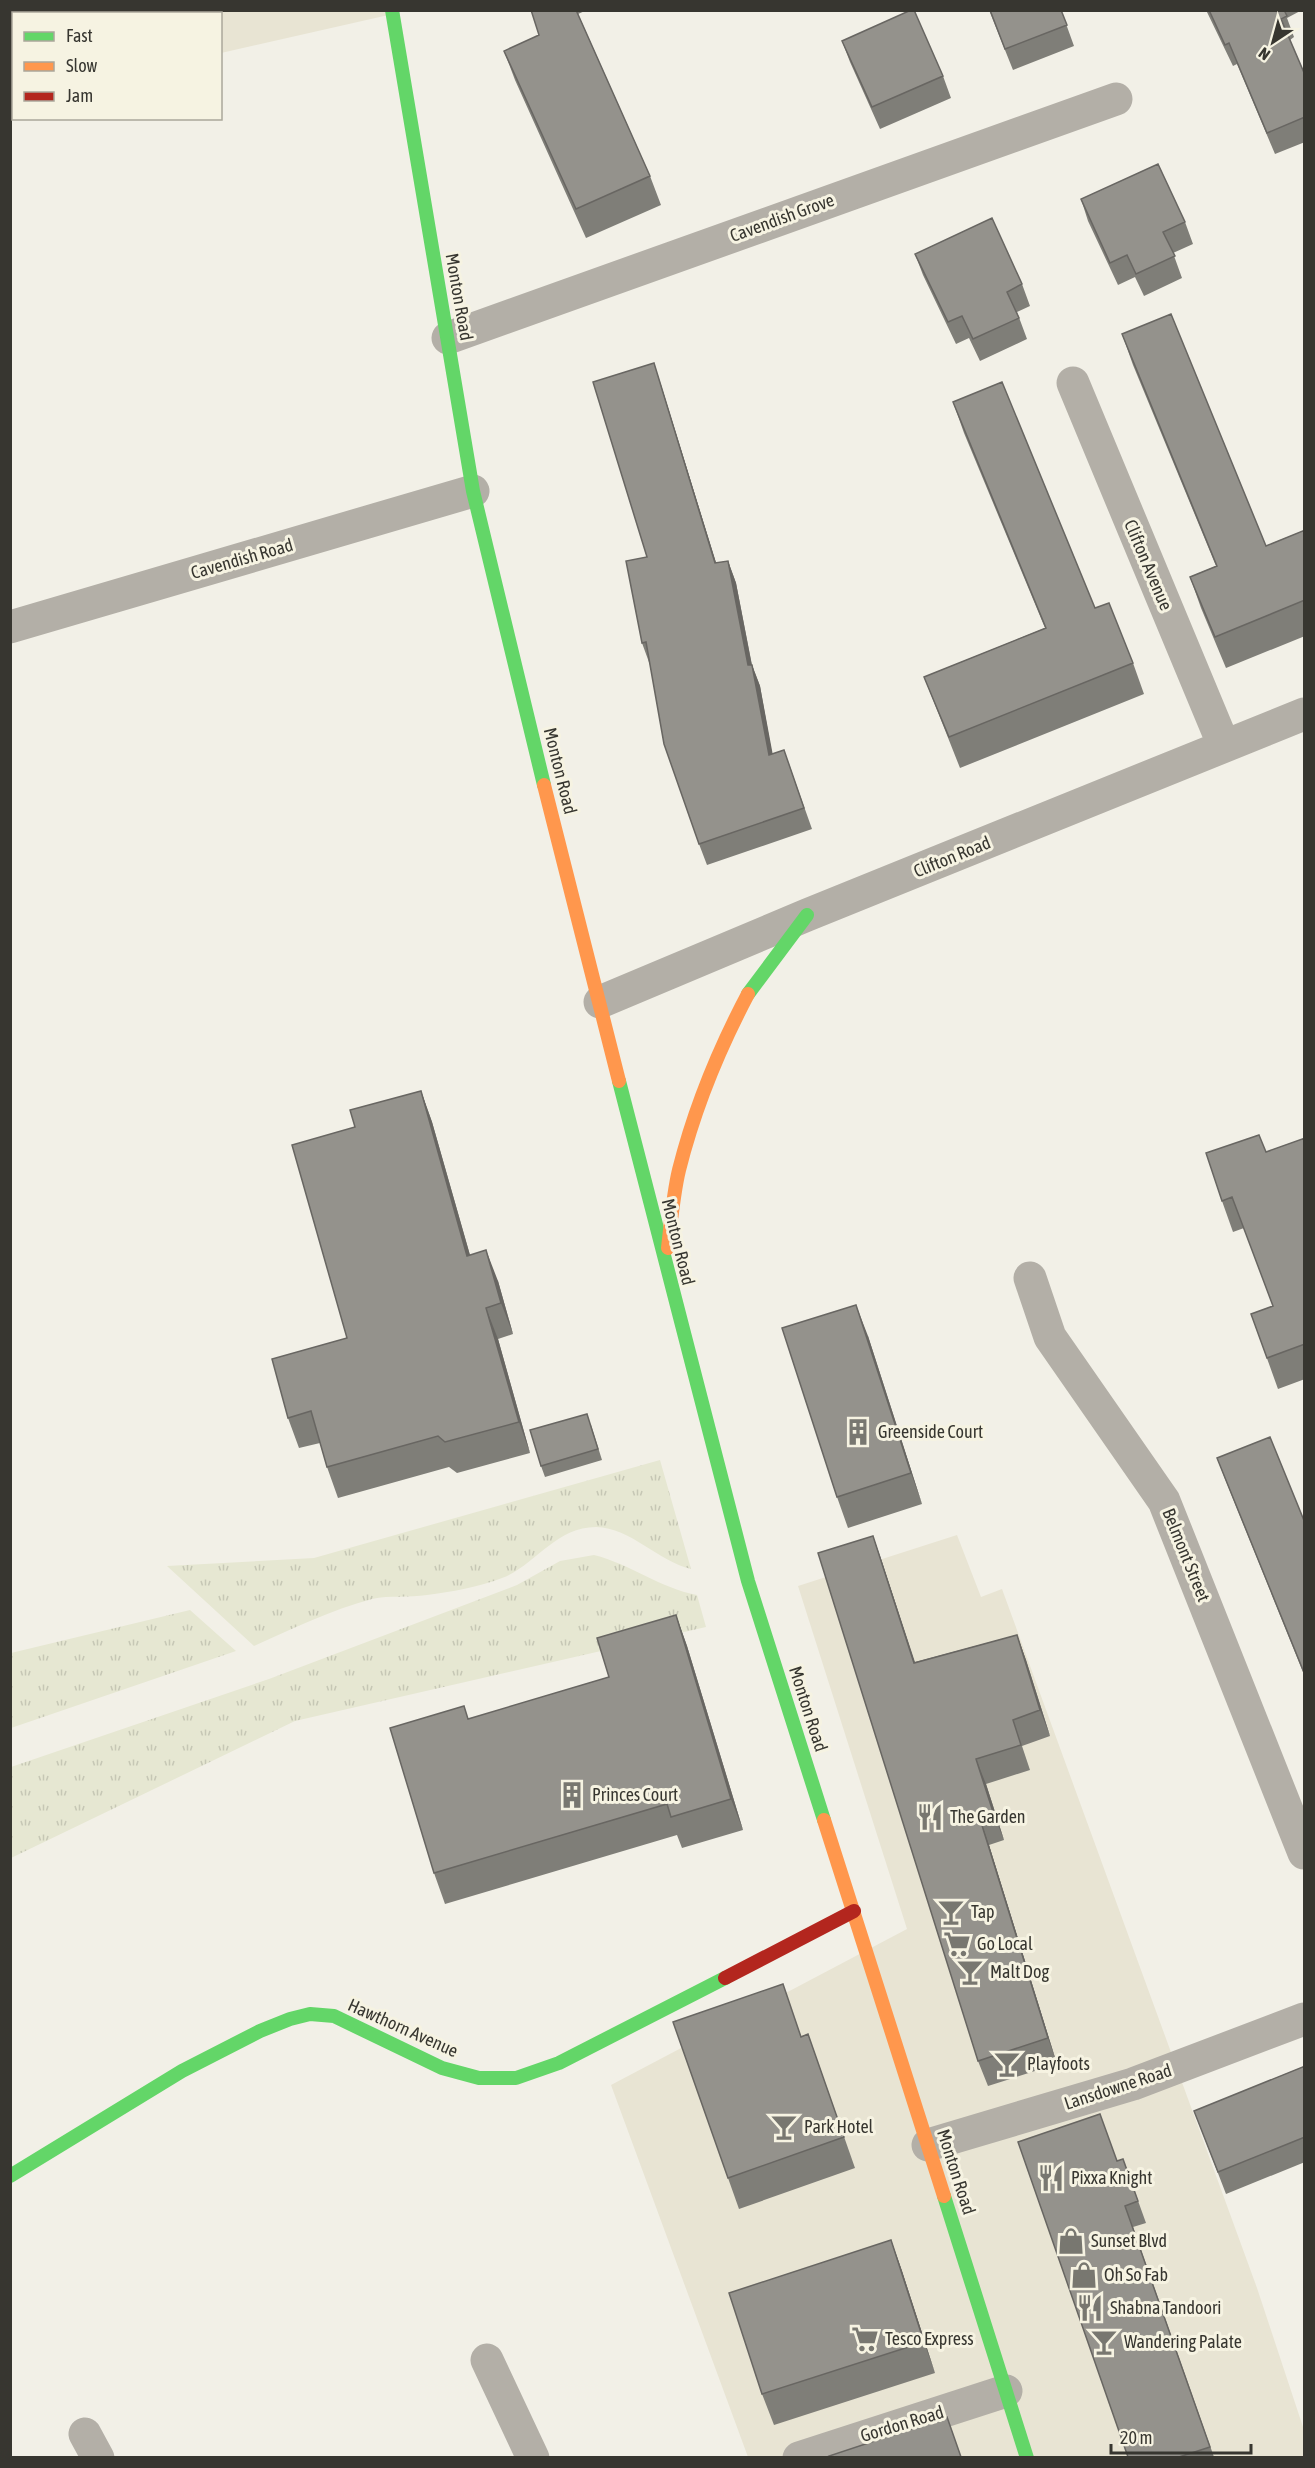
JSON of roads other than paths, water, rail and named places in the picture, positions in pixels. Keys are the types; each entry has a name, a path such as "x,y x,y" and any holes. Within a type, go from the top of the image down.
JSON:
{"main road":[{"name":"Monton Road","path":"392,10 473,491 533,741 666,1267 748,1581 1027,2457"},
{"path":"666,1267 678,1173 688,1136 707,1083 727,1034 749,993 807,915"},
{"name":"Hawthorn Avenue","path":"10,2176 203,2058 297,2017 320,2013 341,2019 424,2060 462,2073 495,2079 514,2079 559,2063 854,1911"}],"street":[{"name":"Cavendish Grove","path":"448,338 1116,99"},
{"name":"Clifton Avenue","path":"1072,383 1224,747"},
{"name":"Cavendish Road","path":"10,627 473,491"},
{"name":"Clifton Road","path":"600,1002 807,915 1305,714"},
{"name":"Belmont Street","path":"1030,1278 1050,1336 1164,1501 1305,1853"},
{"name":"Lansdowne Road","path":"928,2145 1133,2084 1305,2019"},
{"path":"487,2360 533,2457"},
{"name":"Gordon Road","path":"799,2457 1006,2391"}],"place":[{"name":"Greenside Court","path":"858,1432"},
{"name":"Princes Court","path":"572,1795"},
{"name":"The Garden","path":"930,1817"},
{"name":"Tap","path":"951,1912"},
{"name":"Go Local","path":"957,1944"},
{"name":"Malt Dog","path":"970,1972"},
{"name":"Playfoots","path":"1007,2064"},
{"name":"Park Hotel","path":"784,2127"},
{"name":"Pixxa Knight","path":"1051,2178"},
{"name":"Sunset Blvd","path":"1071,2241"},
{"name":"Oh So Fab","path":"1084,2275"},
{"name":"Shabna Tandoori","path":"1090,2308"},
{"name":"Tesco Express","path":"865,2339"},
{"name":"Wandering Palate","path":"1104,2342"}]}
